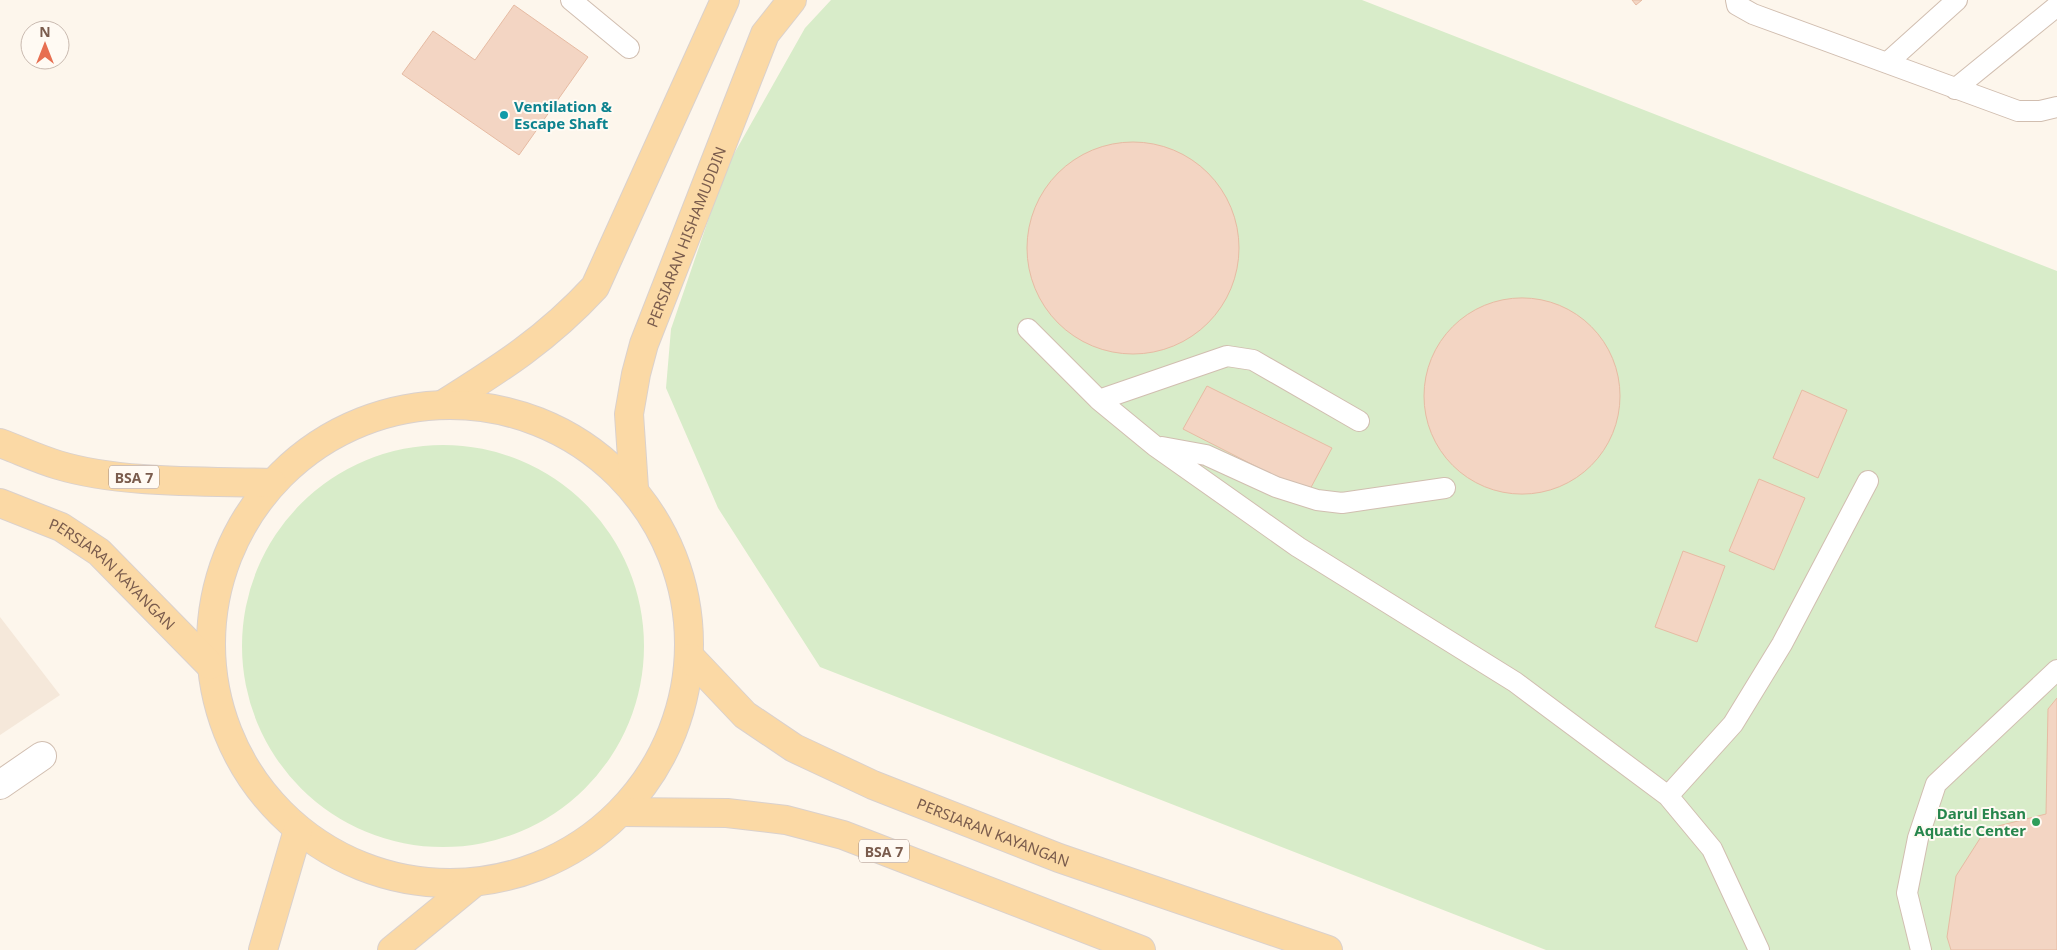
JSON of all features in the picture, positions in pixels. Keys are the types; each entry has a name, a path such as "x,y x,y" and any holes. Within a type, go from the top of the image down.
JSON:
{"main road":[{"path":"442,405 511,362 544,337 570,315 595,288 725,0"},
{"name":"PERSIARAN HISHAMUDDIN","path":"634,488 629,414 636,374 644,344 766,34 792,0"},
{"path":"442,405 506,411 567,434 606,462 634,488 651,513 675,558 688,607 691,658 681,714 658,766 622,812 579,846 571,850 529,870 475,882 412,881 352,862 298,830 254,784 224,728 210,665 214,599 234,537 272,483 321,442 378,415 442,405"},
{"name":"BSA 7","path":"0,443 58,465 107,475 173,480 272,483"},
{"name":"PERSIARAN KAYANGAN","path":"0,503 61,527 99,552 210,665"},
{"name":"PERSIARAN KAYANGAN","path":"691,658 745,715 794,748 873,785 1060,858 1328,950"},
{"name":"BSA 7","path":"622,812 727,813 786,820 843,836 1140,950"},
{"path":"263,950 298,830"},
{"path":"392,950 475,882"}],"street":[{"path":"0,785 42,756"}],"lane":[{"path":"1736,0 1737,5 1753,14 2018,111 2040,111 2057,107"},
{"path":"1887,63 1957,0"},
{"path":"575,1 629,48"},
{"path":"1955,89 2057,6"},
{"path":"1028,329 1099,400 1155,446 1298,547 1515,682 1668,796 1712,849 1759,950"},
{"path":"1099,400 1227,356 1253,360 1359,421"},
{"path":"1155,446 1206,455 1276,487 1318,500 1342,503 1445,488"},
{"path":"1668,796 1733,724 1782,644 1868,481"},
{"path":"1921,950 1907,893 1918,838 1936,784 2057,670"}],"shaded area":[{"path":"0,617 60,695 0,735"}],"green space":[{"path":"831,0 1362,0 2057,271 2057,950 1546,950 820,667 718,508 666,388 671,329 726,168 805,28"},
{"path":"443,445 482,448 501,453 538,468 571,490 599,518 621,551 636,588 641,607 644,646 641,685 636,704 621,741 599,774 571,802 538,824 501,839 482,844 443,847 404,844 385,839 348,824 315,802 287,774 265,741 250,704 245,685 242,646 245,607 250,588 265,551 287,518 315,490 348,468 385,453 404,448"}],"building":[{"path":"1632,0 1642,0 1636,5"},
{"name":"Ventilation & Escape Shaft","path":"514,5 588,57 519,155 402,74 433,31 475,60"},
{"path":"1133,142 1164,147 1192,160 1208,173 1221,189 1234,217 1239,248 1234,279 1221,307 1208,323 1192,336 1164,349 1133,354 1102,349 1074,336 1058,323 1045,307 1032,279 1027,248 1032,217 1045,189 1058,173 1074,160 1102,147"},
{"path":"1512,298 1532,298 1560,305 1584,320 1598,334 1613,358 1620,386 1620,406 1613,434 1598,458 1584,472 1560,487 1532,494 1512,494 1484,487 1460,472 1446,458 1431,434 1424,406 1424,386 1431,358 1446,334 1460,320 1484,305"},
{"path":"1207,386 1332,448 1308,493 1183,429"},
{"path":"1802,390 1847,410 1818,478 1773,458"},
{"path":"1759,479 1805,498 1774,570 1729,551"},
{"path":"1683,551 1725,566 1697,642 1655,627"},
{"name":"Darul Ehsan Aquatic Center","path":"2057,698 2057,950 1951,950 1947,937 1956,876 1986,829 2046,814 2048,709"}],"place":[{"name":"Ventilation & Escape Shaft","path":"504,115"},
{"name":"Darul Ehsan Aquatic Center","path":"2036,822"}]}
